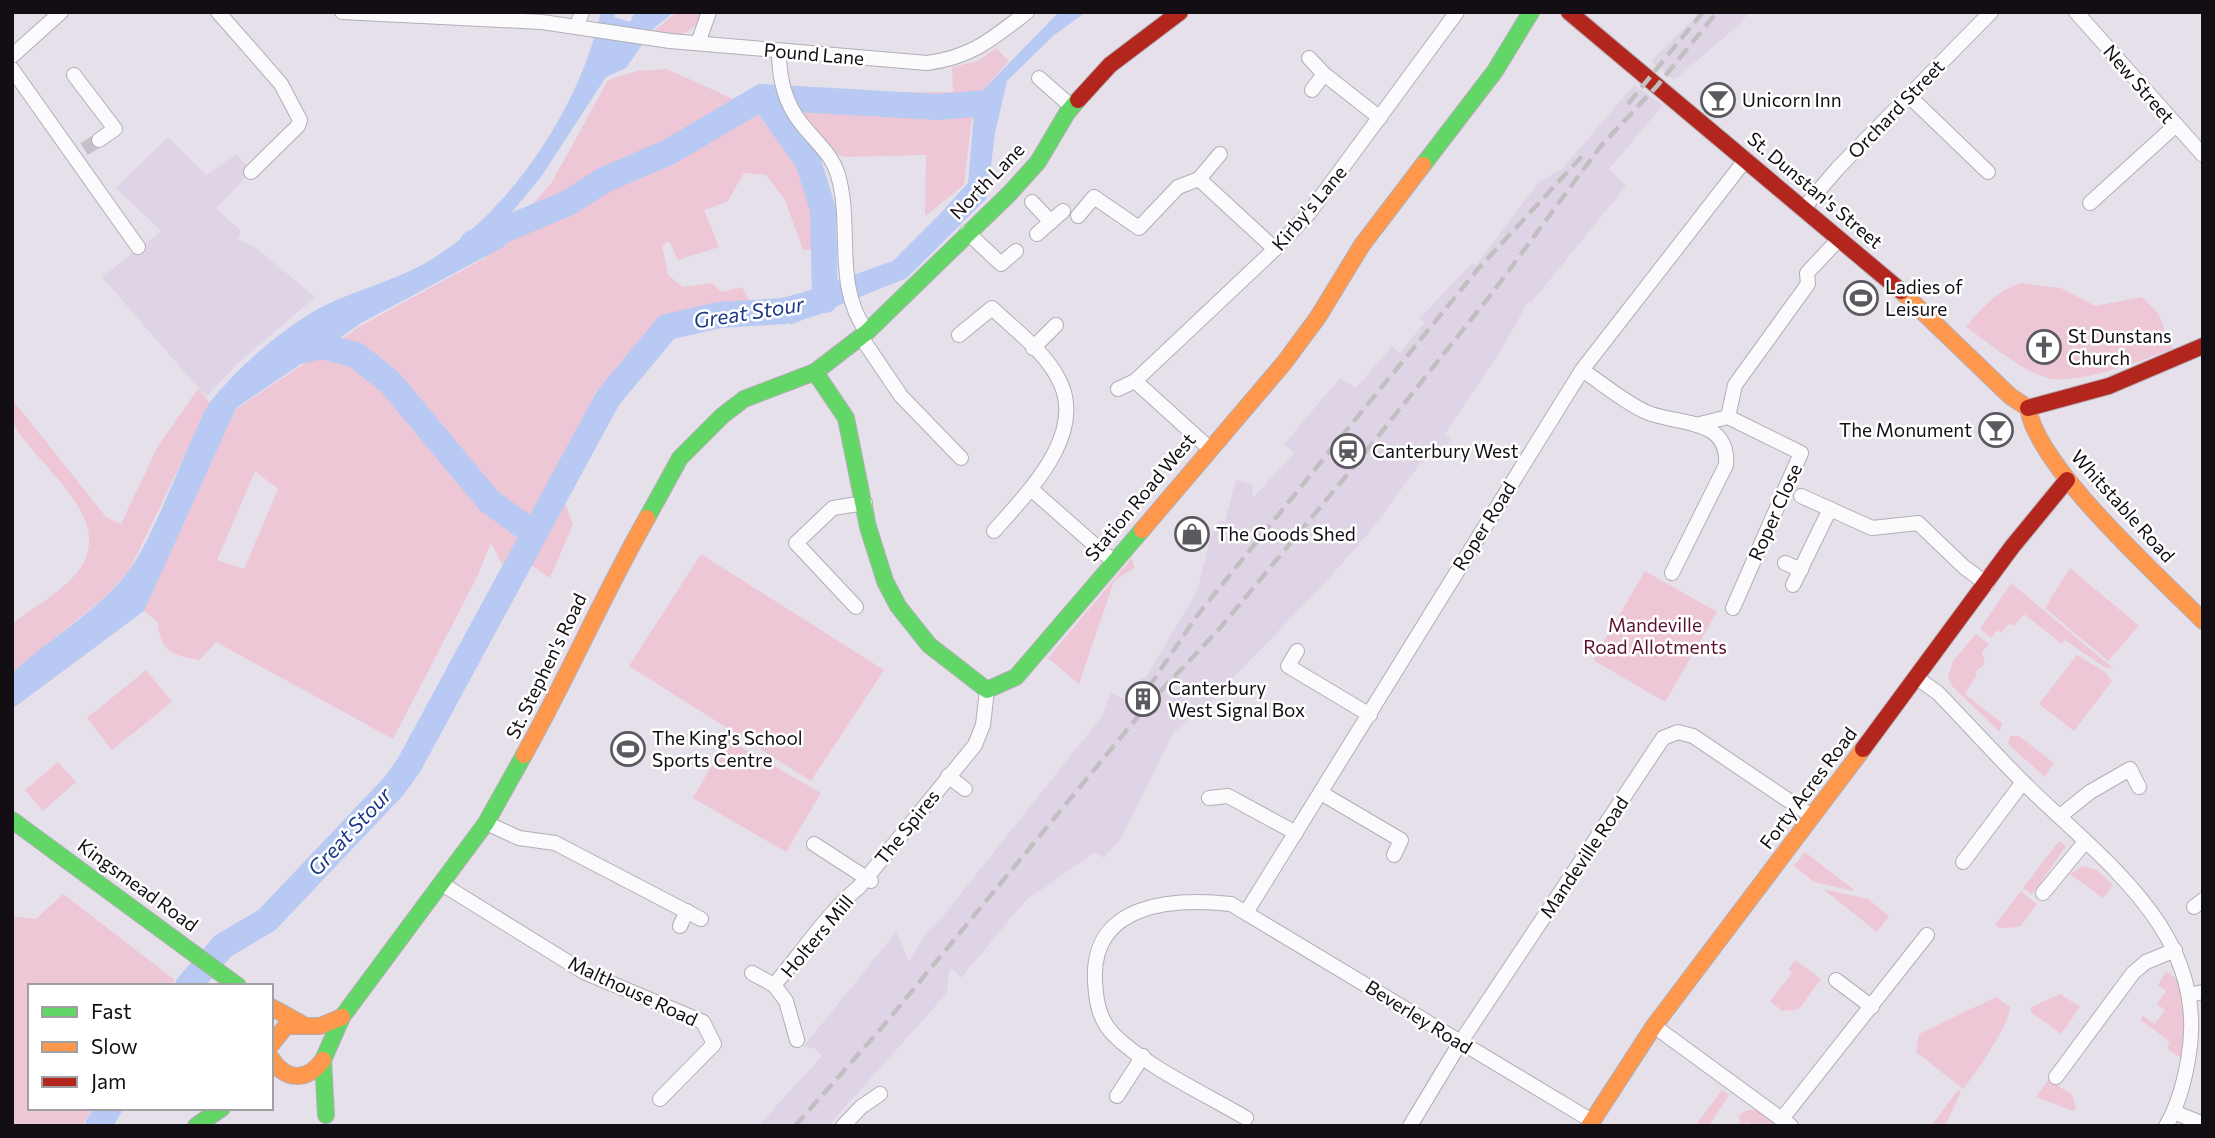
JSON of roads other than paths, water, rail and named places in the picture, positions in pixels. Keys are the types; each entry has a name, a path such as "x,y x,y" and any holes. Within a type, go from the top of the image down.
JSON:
{"main road":[{"name":"North Lane","path":"815,372 864,334 967,232 1024,193 1038,162 1072,107 1110,65 1180,12"},
{"name":"Station Road West","path":"987,690 1016,677 1305,336 1362,245 1476,97 1531,12"},
{"name":"St. Dunstan's Street","path":"1569,12 1884,274 2010,396 2028,408"},
{"path":"2028,408 2109,386 2203,346"},
{"path":"815,372 838,402 846,418 875,549 889,588 912,628 987,690"},
{"name":"St. Stephen's Road","path":"324,1058 342,1017 486,822 549,711 606,590 680,458 722,416 744,399 815,372"},
{"name":"Whitstable Road","path":"2028,408 2031,427 2067,480 2203,621"},
{"name":"Forty Acres Road","path":"1591,1124 1654,1026 1917,678 2012,547 2067,480"},
{"name":"Kingsmead Road","path":"12,820 199,955 235,984"},
{"path":"273,1008 305,1025"},
{"path":"273,1040 280,1030 305,1025 320,1026 342,1017"},
{"name":"St. Stephen's Road","path":"305,1025 321,1037 328,1120"},
{"path":"273,1082 312,1074 324,1058"},
{"name":"St. Stephen's Road","path":"273,1061 278,1070 293,1077 328,1120"},
{"path":"196,1126 219,1110"}],"street":[{"path":"12,56 61,12"},
{"path":"218,12 281,84 298,113 298,126 251,172"},
{"name":"Pound Lane","path":"342,12 586,24 657,39 779,52 927,63 950,60 982,47 1027,12"},
{"path":"698,43 709,12"},
{"name":"Kirby's Lane","path":"1118,389 1135,381 1275,249 1309,213 1457,12"},
{"name":"Orchard Street","path":"1803,209 1838,168 1991,12"},
{"name":"New Street","path":"2076,12 2203,155"},
{"path":"779,52 781,87 837,172 846,209 846,271 852,305 864,334 901,396 961,458"},
{"path":"1310,58 1324,74 1380,118"},
{"path":"12,69 80,152 103,198 138,247"},
{"path":"1312,90 1324,74"},
{"path":"74,75 115,129 99,140"},
{"path":"1039,79 1072,107"},
{"path":"1909,96 1988,172"},
{"path":"2090,203 2176,125"},
{"path":"1078,216 1094,197 1139,228 1178,187 1199,179 1220,154"},
{"name":"Roper Road","path":"1247,911 1370,715 1433,606 1582,370 1746,159"},
{"path":"1199,179 1275,249"},
{"path":"1024,193 1051,222"},
{"path":"1037,234 1063,211"},
{"path":"967,232 1001,264 1016,251"},
{"path":"1700,424 1728,417 1735,385 1808,284 1807,273 1839,239"},
{"path":"959,335 992,308 1033,348 1060,381 1066,412 1059,444 1031,489 994,531"},
{"path":"1033,348 1056,325"},
{"path":"1582,370 1646,412 1700,424 1720,439 1727,450 1726,465 1672,573"},
{"path":"1135,381 1209,448"},
{"name":"Roper Close","path":"1728,417 1801,453 1733,608"},
{"path":"1031,489 1114,562"},
{"path":"1801,496 1872,528 1918,523 1964,567 1987,584"},
{"path":"856,607 796,543 833,508 865,503"},
{"path":"1793,584 1830,509"},
{"path":"1785,563 1801,570"},
{"path":"1297,651 1288,666 1370,715"},
{"path":"1917,678 1938,693 2153,912 2175,950 2196,994 2192,1037 2174,1112 2166,1126"},
{"name":"The Spires","path":"814,844 866,882 975,745 983,724 987,690"},
{"name":"Mandeville Road","path":"1410,1126 1460,1043 1663,738 1670,733 1693,736 1813,817"},
{"path":"2060,816 2090,793 2130,769 2139,787"},
{"name":"The Spires","path":"948,776 965,789"},
{"path":"1963,862 2023,782"},
{"path":"1321,793 1401,840 1394,855"},
{"path":"1209,798 1228,796 1296,833"},
{"path":"486,822 519,838 555,843 701,919"},
{"path":"2043,893 2085,842"},
{"name":"Holters Mill","path":"775,985 823,928 839,903 866,882"},
{"name":"Malthouse Road","path":"442,884 584,972 703,1022 714,1044 660,1099"},
{"name":"Beverley Road","path":"1246,1118 1143,1056 1112,1034 1099,1011 1096,997 1096,960 1108,932 1132,915 1173,902 1231,904 1247,911 1591,1124"},
{"path":"680,926 687,911"},
{"path":"1654,1026 1786,1123 1927,935"},
{"path":"2056,1077 2133,973 2146,962 2175,950"},
{"name":"Holters Mill","path":"752,973 775,985 786,1001 797,1040"},
{"path":"1836,981 1872,1007"},
{"path":"1117,1096 1143,1056"},
{"path":"843,1126 880,1094"},
{"path":"2174,1112 2203,1124"}],"water":[{"path":"601,12 616,12 614,17 630,22 635,12 674,12 653,29 626,68 606,77 541,177 508,217 505,246 363,322 236,408 144,611 12,709 12,673 102,600 137,559 211,401 248,361 294,324 336,300 422,265 454,244 483,219 511,189 558,122 591,48"},
{"path":"1059,12 1086,12 1053,36 1007,81 995,133 987,198 907,278 790,325 780,301 893,261 968,183 974,115 979,94"}],"waterway":[{"name":"Great Stour","path":"762,97 808,161 823,210 825,300"},
{"name":"Great Stour","path":"473,243 568,203 604,180 669,152 762,97 937,107 988,103"},
{"name":"Great Stour","path":"190,984 223,946 267,920 394,786 409,765 608,398 667,327 719,315 784,311 816,302"},
{"name":"Great Stour","path":"294,352 322,346 356,355 390,382 489,501 533,533"},
{"name":"Great Stour","path":"98,1126 108,1110"}],"tunnel":[{"path":"84,149 99,140"}],"railway":[{"path":"1628,104 1703,12"},
{"path":"795,1126 879,1031 1145,708 1220,628 1356,464 1493,292 1600,147 1657,86 1717,12"},
{"path":"1137,705 1196,617 1337,442 1478,269 1584,154"}],"place":[{"name":"Unicorn Inn","path":"1718,100"},
{"name":"Ladies of Leisure","path":"1861,298"},
{"name":"St Dunstans Church","path":"2044,347"},
{"name":"The Monument","path":"1996,430"},
{"name":"Canterbury West","path":"1348,451"},
{"name":"The Goods Shed","path":"1192,534"},
{"name":"Canterbury West Signal Box","path":"1143,699"},
{"name":"The King's School Sports Centre","path":"628,749"}],"park label":[{"name":"Mandeville Road Allotments","path":"1655,636"}]}
